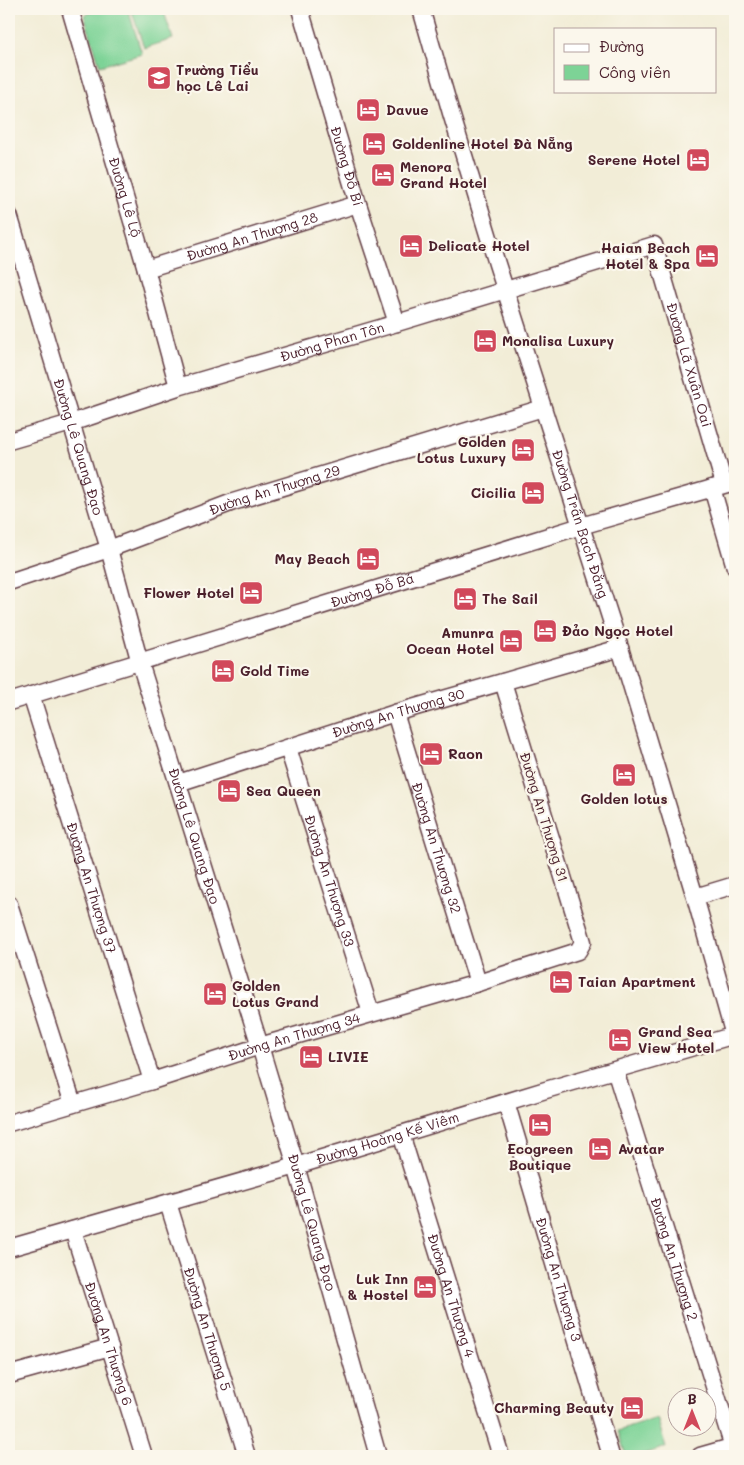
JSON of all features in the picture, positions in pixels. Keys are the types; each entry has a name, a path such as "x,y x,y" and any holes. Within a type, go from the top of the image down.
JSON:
{"street":[{"name":"Đường Lê Lộ","path":"70,9 146,269 178,387"},
{"name":"Đường Đỗ Bí","path":"300,9 358,204 397,323"},
{"name":"Đường Trần Bạch Đằng","path":"421,9 450,113 620,648 735,1037"},
{"name":"Đường An Thượng 28","path":"146,269 358,204"},
{"name":"Đường Lê Quang Đạo","path":"9,215 109,549 140,663 296,1166 378,1456"},
{"name":"Đường Phan Tôn","path":"9,441 72,423 178,387 654,245"},
{"name":"Đường Lã Xuân Oai","path":"654,245 724,485 735,567"},
{"name":"Đường An Thượng 29","path":"9,582 109,549 233,502 543,408"},
{"name":"Đường Đỗ Bá","path":"9,702 580,526 724,485"},
{"name":"Đường An Thượng 30","path":"178,783 395,713 620,648"},
{"name":"Đường An Thượng 31","path":"503,682 582,942 578,951"},
{"name":"Đường An Thượng 37","path":"31,695 152,1081"},
{"name":"Đường An Thượng 32","path":"395,713 478,983"},
{"name":"Đường An Thượng 33","path":"288,748 371,1013"},
{"path":"695,897 735,885"},
{"path":"9,904 73,1104"},
{"name":"Đường An Thượng 34","path":"9,1123 152,1081 260,1046 478,983 578,951"},
{"name":"Đường Hoàng Kế Viêm","path":"9,1248 296,1166 614,1070 735,1037"},
{"name":"Đường An Thượng 2","path":"614,1070 734,1447"},
{"name":"Đường An Thượng 3","path":"506,1102 611,1456"},
{"name":"Đường An Thượng 4","path":"401,1134 501,1456"},
{"name":"Đường An Thượng 5","path":"168,1203 247,1456"},
{"name":"Đường An Thượng 6","path":"73,1230 144,1456"},
{"path":"9,1375 110,1346"},
{"path":"700,1456 734,1447"}],"green space":[{"path":"103,9 128,9 142,54 100,66 84,15"},
{"path":"131,9 163,9 173,39 144,48"},
{"path":"657,1418 666,1447 637,1456 626,1456 618,1431"}],"place":[{"name":"Trường Tiểu học Lê Lai","path":"159,78"},
{"name":"Davue","path":"368,110"},
{"name":"Goldenline Hotel Đà Nẵng","path":"374,144"},
{"name":"Serene Hotel","path":"698,160"},
{"name":"Menora Grand Hotel","path":"383,175"},
{"name":"Delicate Hotel","path":"411,246"},
{"name":"Haian Beach Hotel & Spa","path":"707,256"},
{"name":"Monalisa Luxury","path":"485,341"},
{"name":"Golden Lotus Luxury","path":"523,450"},
{"name":"Cicilia","path":"533,493"},
{"name":"May Beach","path":"368,559"},
{"name":"Flower Hotel","path":"251,593"},
{"name":"The Sail","path":"465,599"},
{"name":"Đảo Ngọc Hotel","path":"545,631"},
{"name":"Amunra Ocean Hotel","path":"511,641"},
{"name":"Gold Time","path":"223,671"},
{"name":"Raon","path":"431,754"},
{"name":"Golden lotus","path":"624,775"},
{"name":"Sea Queen","path":"229,791"},
{"name":"Taian Apartment","path":"561,982"},
{"name":"Golden Lotus Grand","path":"215,994"},
{"name":"Grand Sea View Hotel","path":"620,1040"},
{"name":"LIVIE","path":"311,1057"},
{"name":"Ecogreen Boutique","path":"540,1125"},
{"name":"Avatar","path":"600,1149"},
{"name":"Luk Inn & Hostel","path":"425,1287"},
{"name":"Charming Beauty","path":"632,1408"}]}
